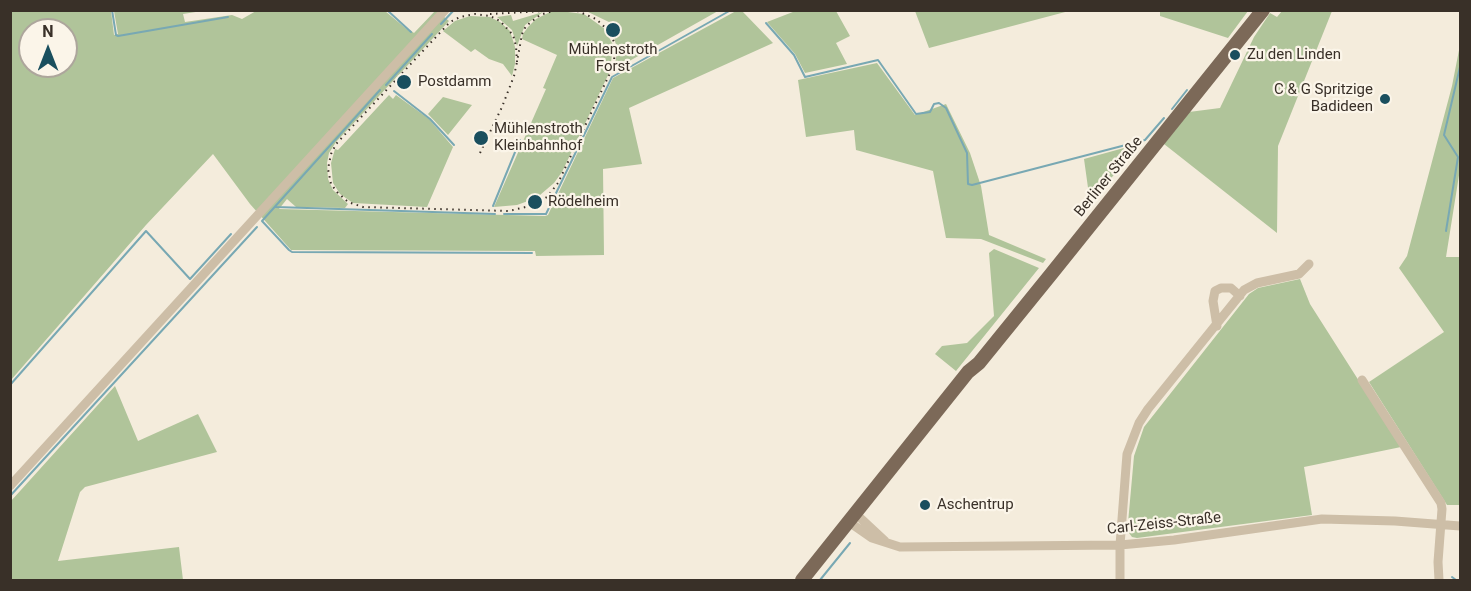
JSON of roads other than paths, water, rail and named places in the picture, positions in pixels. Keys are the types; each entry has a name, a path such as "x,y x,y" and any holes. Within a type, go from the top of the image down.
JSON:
{"main road":[{"name":"Berliner Straße","path":"811,580 961,381 979,363 1263,10"},
{"name":"Berliner Straße","path":"802,580 855,520"}],"street":[{"path":"10,486 445,10"},
{"path":"1120,580 1120,545 1128,454 1138,427 1148,409 1244,290 1257,283 1299,274 1309,264"},
{"path":"1217,326 1213,301 1215,291 1221,288 1231,288 1240,296"},
{"path":"1362,380 1441,503 1439,580"},
{"name":"Carl-Zeiss-Straße","path":"855,520 890,544 900,547 1120,545 1174,540 1322,519 1461,526"}],"waterway":[{"path":"112,10 118,36 228,17"},
{"path":"387,10 411,32"},
{"path":"441,24 454,10"},
{"path":"504,214 546,214 612,77 731,10"},
{"path":"766,23 794,55 805,77 878,60 916,114 930,112 934,104 939,103 946,108 967,153 968,184 972,185 1145,140 1164,118"},
{"path":"386,85 432,34"},
{"path":"1446,231 1458,157 1444,135 1460,67"},
{"path":"380,90 262,221 289,250 292,252 532,253"},
{"path":"1172,109 1187,90"},
{"path":"394,91 430,119 454,145"},
{"path":"493,206 520,140"},
{"path":"276,207 495,214"},
{"path":"10,496 257,227"},
{"path":"10,385 146,231 190,279 231,234"},
{"path":"820,580 850,543"},
{"path":"1452,577 1456,580"}],"railway":[{"path":"556,10 540,15 526,26 522,34 517,62 513,35 500,21 490,16 475,14 450,22 336,144 328,169 331,184 337,192 348,202 363,207 509,211 534,205 547,197 558,183 614,62 615,44 609,31 596,19 575,10"},
{"path":"490,14 544,11"},
{"path":"480,153 502,107 517,62"}],"place":[{"name":"Mühlenstroth Forst","path":"613,30"},
{"name":"Zu den Linden","path":"1235,55"},
{"name":"Postdamm","path":"404,82"},
{"name":"C & G Spritzige Badideen","path":"1385,99"},
{"name":"Mühlenstroth Kleinbahnhof","path":"481,138"},
{"name":"Rödelheim","path":"535,202"},
{"name":"Aschentrup","path":"925,505"}]}
